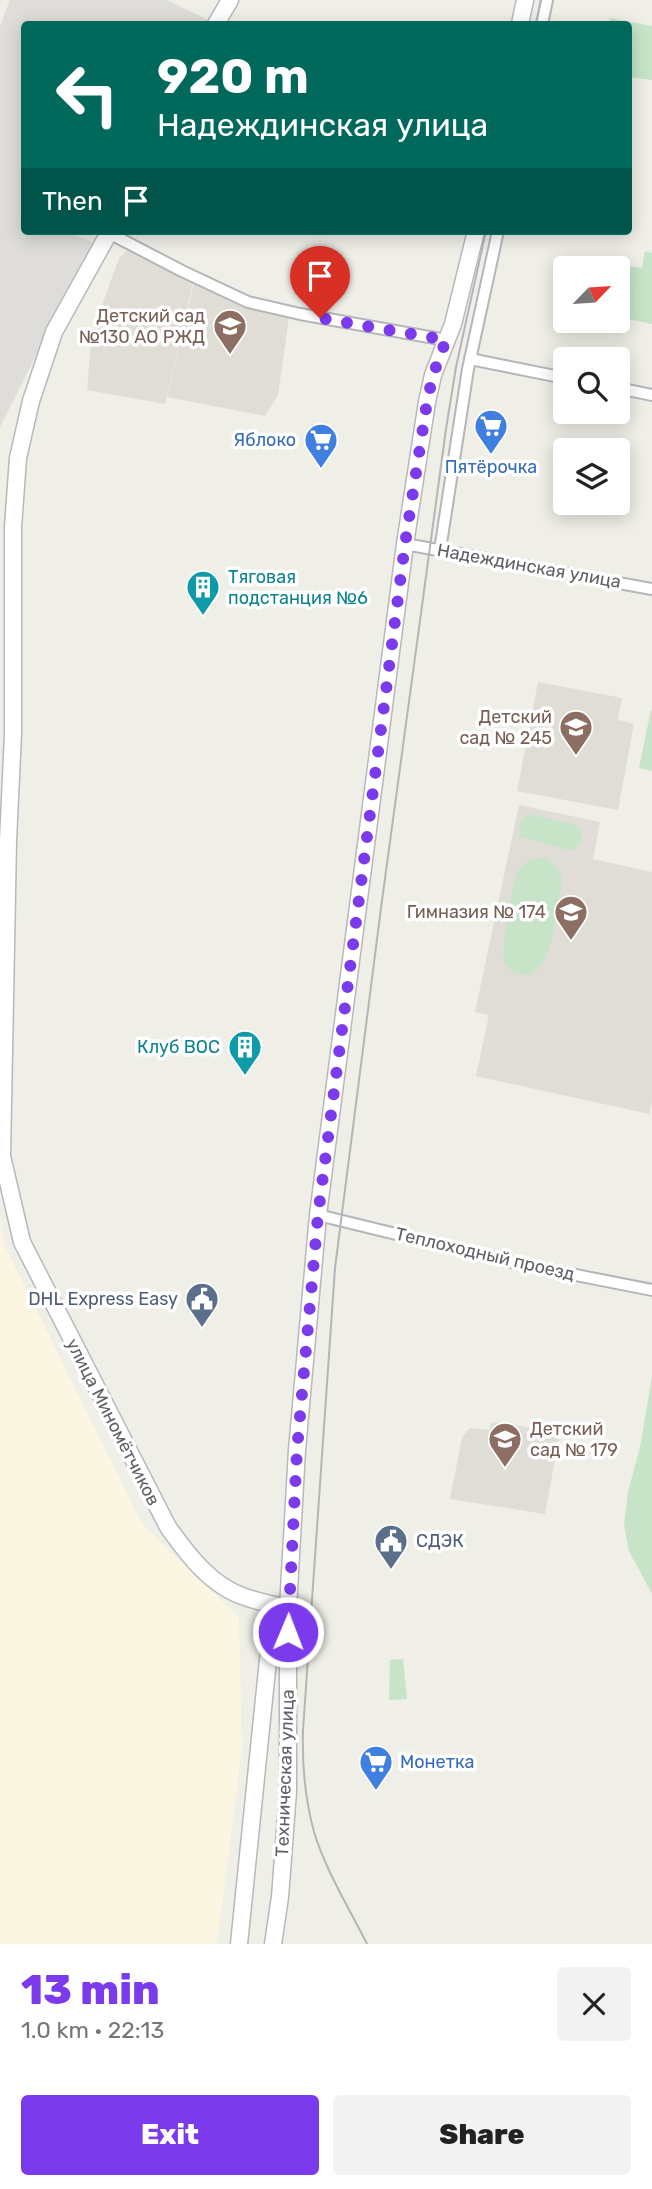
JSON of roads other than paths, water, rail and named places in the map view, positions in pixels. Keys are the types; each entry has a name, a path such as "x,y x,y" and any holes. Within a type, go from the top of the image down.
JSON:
{"main road":[{"path":"218,21 230,0"},
{"path":"521,21 525,0"},
{"name":"улица Миномётчиков","path":"107,235 54,332 31,401 18,458 13,527 13,733 2,1156 22,1242 167,1527 193,1561 214,1580 243,1597 288,1608"},
{"name":"Техническая улица","path":"273,1944 288,1791 288,1608 297,1450 318,1215 405,544 427,402 433,375 453,324 475,235"},
{"path":"239,1944 269,1650 288,1608"}],"street":[{"path":"543,21 547,0"},
{"path":"115,235 191,276 248,302 446,340"},
{"path":"440,550 470,359 497,235"},
{"path":"470,359 553,375"},
{"path":"630,390 652,395"},
{"name":"Надеждинская улица","path":"405,544 652,589"},
{"name":"Теплоходный проезд","path":"318,1215 515,1263 652,1290"}],"tram line":[{"path":"537,21 541,0"},
{"path":"367,1944 331,1875 314,1832 306,1794 303,1730 335,1268 446,429 456,367 485,235"}],"place":[{"name":"Детский сад №130 АО РЖД","path":"230,356"},
{"name":"Пятёрочка","path":"491,456"},
{"name":"Яблоко","path":"321,470"},
{"name":"Тяговая подстанция №6","path":"203,617"},
{"name":"Детский сад № 245","path":"576,757"},
{"name":"Гимназия № 174","path":"571,942"},
{"name":"Клуб ВОС","path":"245,1077"},
{"name":"DHL Express Easy","path":"202,1329"},
{"name":"Детский сад № 179","path":"505,1469"},
{"name":"СДЭК","path":"391,1571"},
{"name":"Монетка","path":"376,1792"}]}
